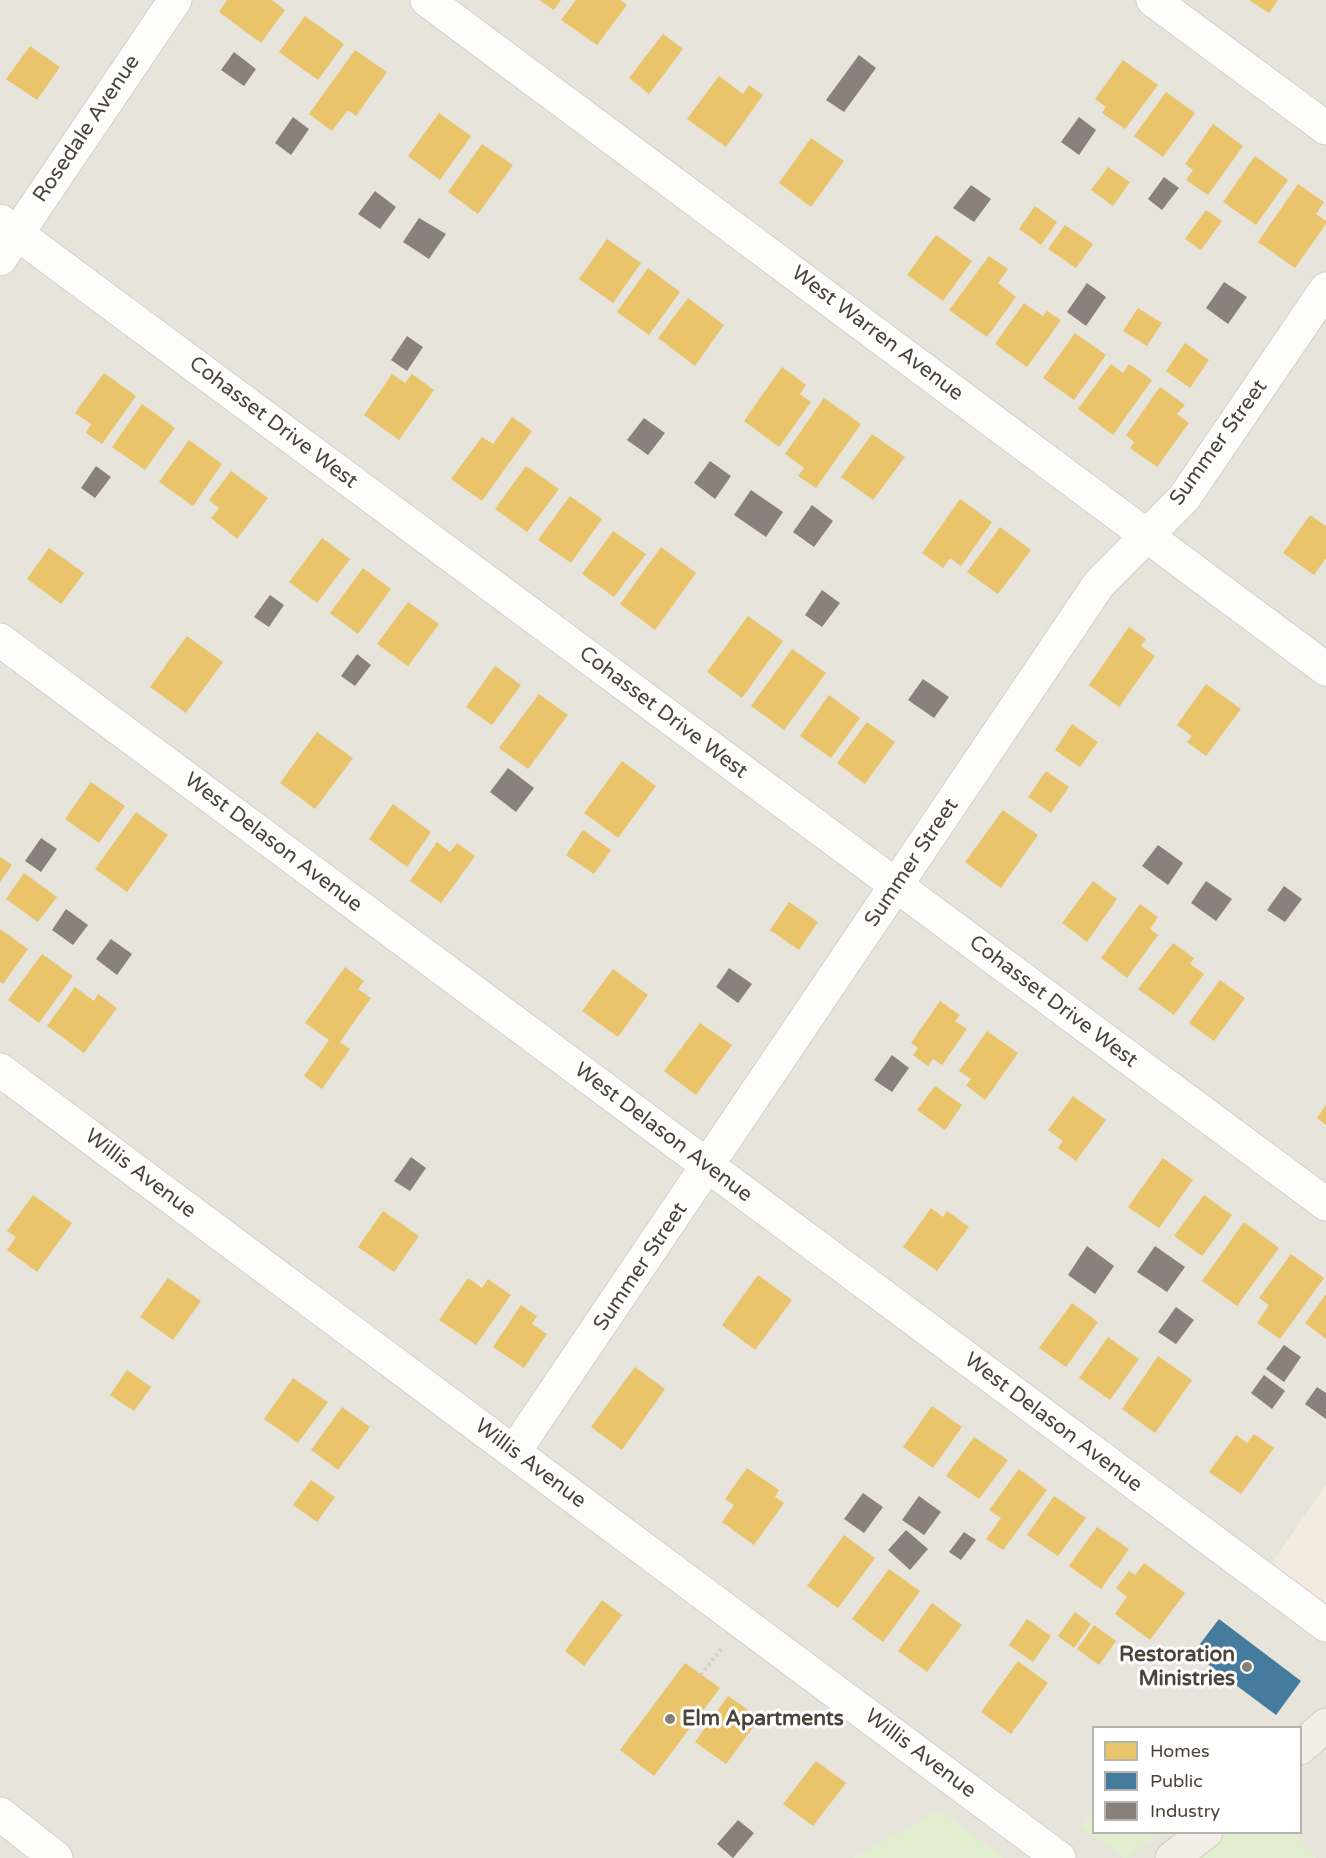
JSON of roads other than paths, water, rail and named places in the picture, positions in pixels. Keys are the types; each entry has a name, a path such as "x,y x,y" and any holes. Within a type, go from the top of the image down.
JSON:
{"main road":[{"path":"1302,1746 1326,1725"},
{"path":"1172,1858 1205,1834"}],"street":[{"name":"Rosedale Avenue","path":"6,238 175,0"},
{"name":"West Warren Avenue","path":"427,0 1326,669"},
{"path":"1153,0 1326,128"},
{"name":"Cohasset Drive West","path":"6,238 897,886 1326,1204"},
{"name":"Summer Street","path":"514,1452 1099,584 1184,498 1326,288"},
{"name":"West Delason Avenue","path":"0,640 1326,1625"},
{"name":"Willis Avenue","path":"0,1070 1059,1858"},
{"path":"0,1814 56,1858"}],"place":[{"name":"Restoration Ministries","path":"1247,1667"},
{"name":"Elm Apartments","path":"670,1719"}]}
